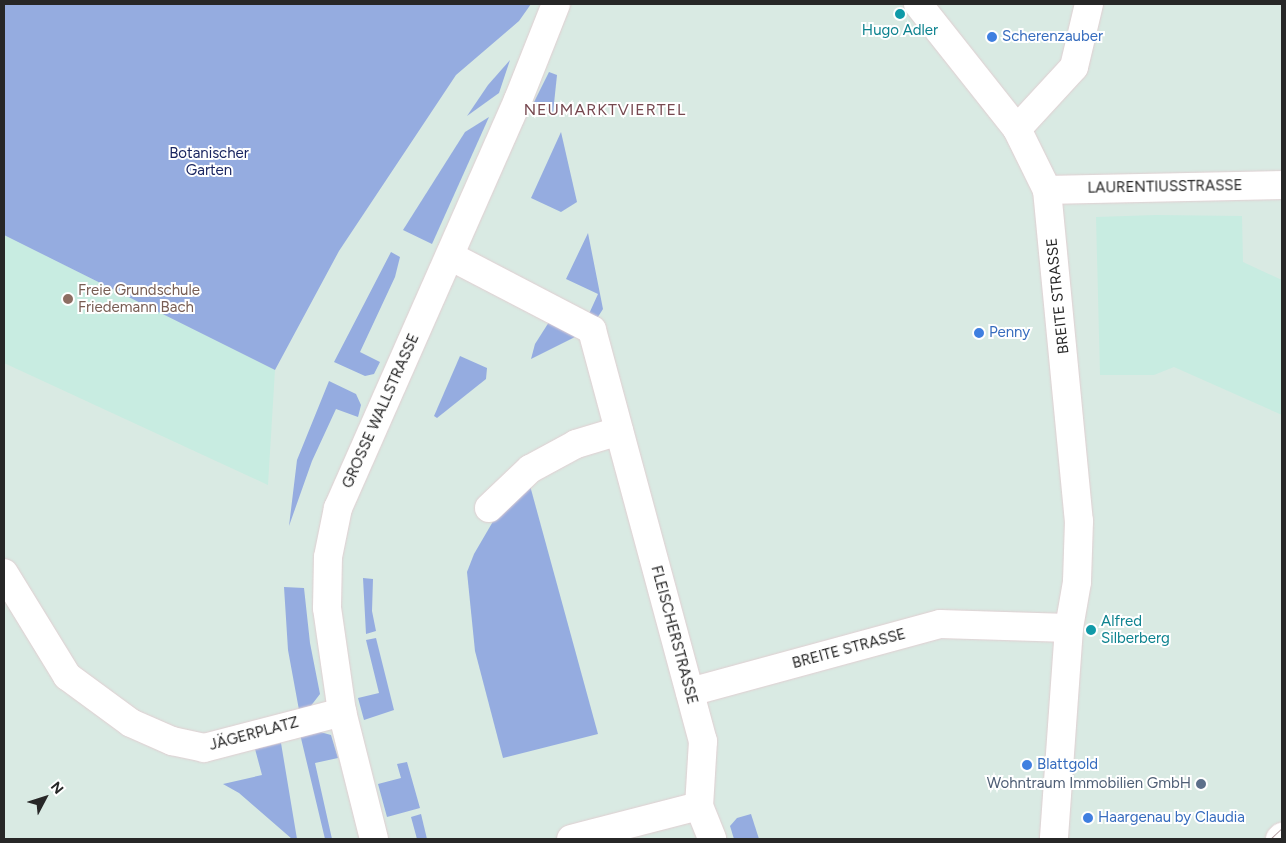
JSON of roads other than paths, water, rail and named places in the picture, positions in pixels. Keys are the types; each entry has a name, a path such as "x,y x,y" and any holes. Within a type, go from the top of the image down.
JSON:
{"street":[{"name":"GROSSE WALLSTRASSE","path":"374,839 342,712 327,608 328,557 338,508 450,256 556,4"},
{"name":"BREITE STRASSE","path":"918,4 1017,129 1047,190 1079,522 1077,582 1069,628 1054,839"},
{"path":"1017,129 1074,66 1089,4"},
{"name":"LAURENTIUSSTRASSE","path":"1047,190 1282,185"},
{"name":"FLEISCHERSTRASSE","path":"450,256 592,330 702,741 699,806 712,839"},
{"path":"489,508 530,469 576,444 619,431"},
{"name":"JÄGERPLATZ","path":"4,573 67,676 131,722 172,740 204,748 342,712"},
{"name":"BREITE STRASSE","path":"690,692 940,624 1069,628"},
{"path":"571,839 699,806"}],"tram line":[{"path":"1270,839 1282,828"}],"place":[{"name":"Hugo Adler","path":"900,14"},
{"name":"Scherenzauber","path":"992,37"},
{"name":"Freie Grundschule Friedemann Bach","path":"68,299"},
{"name":"Penny","path":"979,333"},
{"name":"Alfred Silberberg","path":"1091,630"},
{"name":"Blattgold","path":"1027,765"},
{"name":"Wohntraum Immobilien GmbH","path":"1201,784"},
{"name":"Haargenau by Claudia","path":"1088,818"}],"district":[{"name":"NEUMARKTVIERTEL","path":"605,110"}],"park label":[{"name":"Botanischer Garten","path":"209,162"}]}
